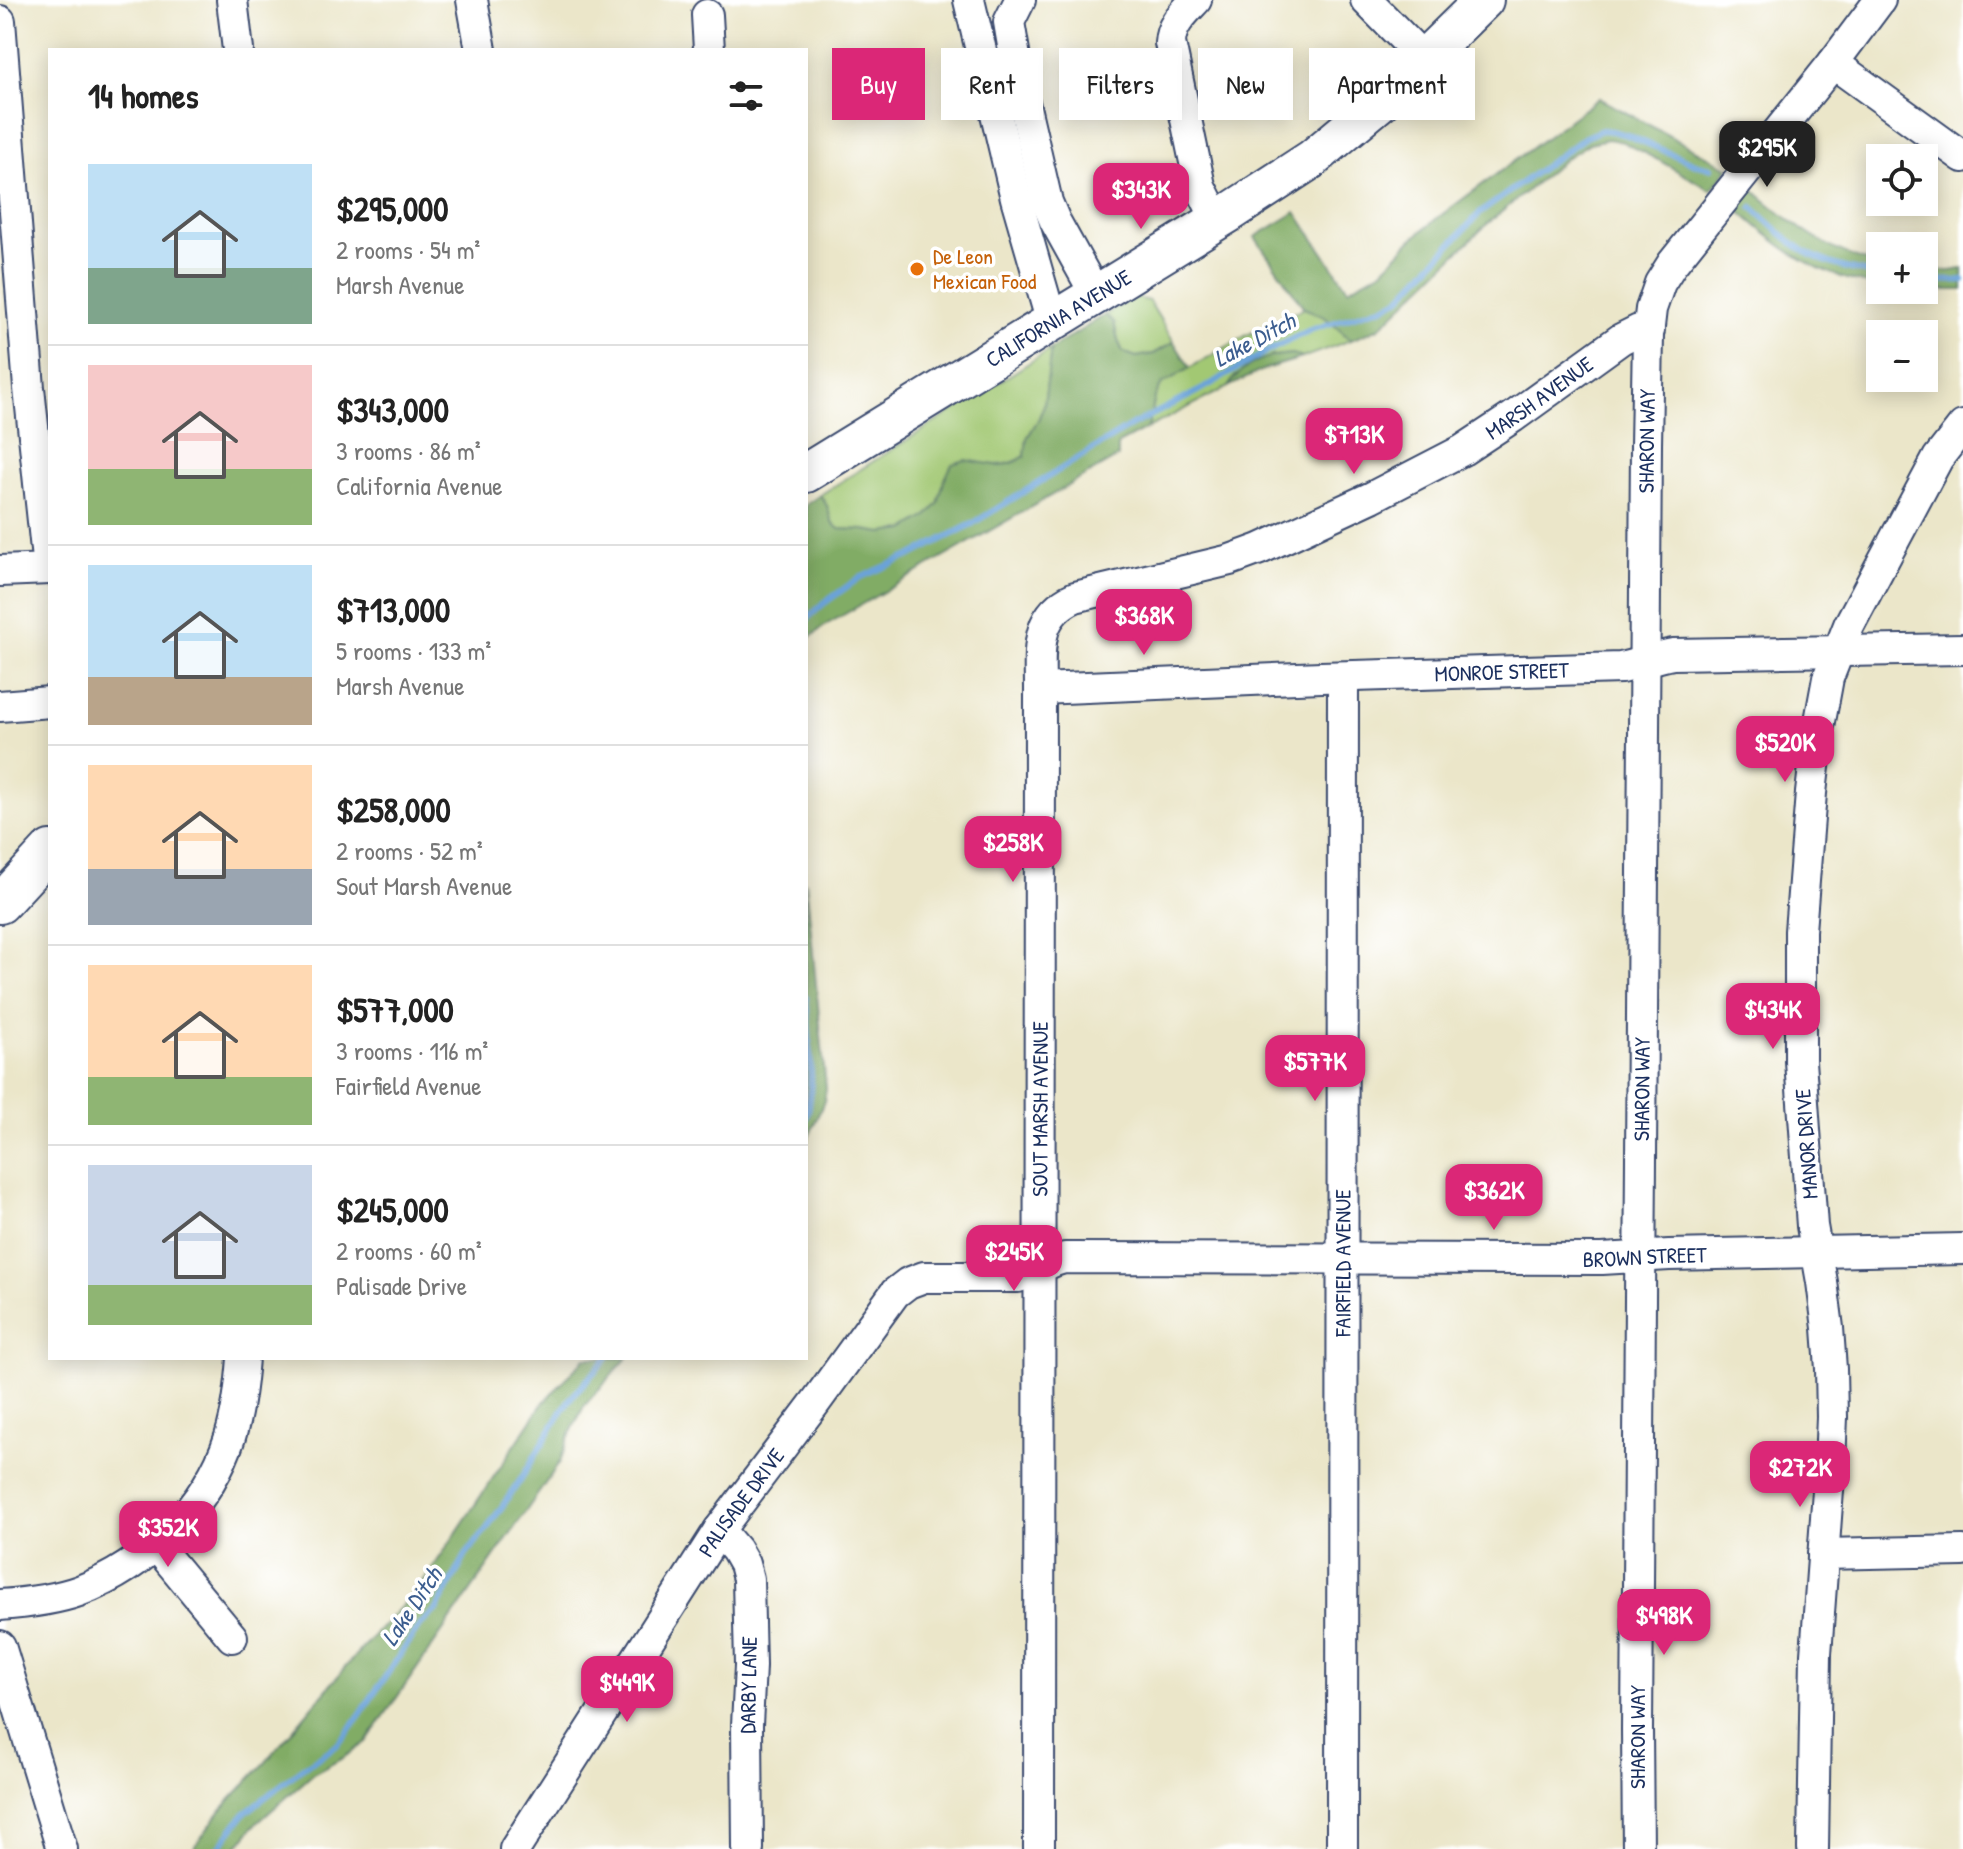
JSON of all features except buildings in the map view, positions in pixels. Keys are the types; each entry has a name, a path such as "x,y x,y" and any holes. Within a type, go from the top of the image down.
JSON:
{"main road":[{"name":"CALIFORNIA AVENUE","path":"1435,48 1484,0"},
{"name":"CALIFORNIA AVENUE","path":"808,472 1217,220 1312,159 1359,120"},
{"path":"0,904 48,852"}],"street":[{"path":"232,0 238,48"},
{"path":"472,0 481,48"},
{"path":"969,0 1016,198 1052,323"},
{"path":"1020,0 1009,22 1019,81 1047,202 1096,295"},
{"path":"1196,0 1174,24 1170,43 1200,186 1217,220"},
{"path":"1366,0 1413,48"},
{"path":"1649,330 1651,309 1660,283 1672,264 1880,0"},
{"path":"707,15 709,48"},
{"path":"0,21 29,388 48,560"},
{"path":"1833,63 1963,157"},
{"name":"MARSH AVENUE","path":"1052,611 1062,602 1075,597 1230,560 1372,497 1463,450 1621,339 1639,330 1649,330"},
{"name":"SHARON WAY","path":"1638,1849 1649,330"},
{"name":"MANOR DRIVE","path":"1813,1849 1816,1654 1830,1463 1831,1369 1822,1282 1812,1226 1800,1061 1800,931 1811,793 1828,678 1849,625 1938,458 1963,426"},
{"path":"0,571 48,569"},
{"name":"SOUT MARSH AVENUE","path":"1039,1849 1040,689 1041,639 1052,611"},
{"name":"MONROE STREET","path":"1040,689 1621,668 1673,654 1963,649"},
{"name":"FAIRFIELD AVENUE","path":"1342,1849 1343,677"},
{"path":"0,706 48,702"},
{"name":"BROWN STREET","path":"1041,1267 1052,1260 1065,1258 1602,1259 1963,1249"},
{"name":"PALISADE DRIVE","path":"515,1849 719,1530 895,1293 908,1283 924,1277 1018,1277 1041,1267"},
{"path":"0,1605 51,1599 75,1593 109,1578 156,1545 183,1518 216,1470 229,1440 237,1411 243,1360"},
{"name":"DARBY LANE","path":"719,1530 736,1550 748,1579 748,1849"},
{"path":"156,1545 232,1637"},
{"path":"1823,1554 1963,1551"},
{"path":"0,1646 62,1849"}],"green space":[{"path":"1599,98 1729,168 1711,190 1623,142 1608,139 1590,143 1566,158 1486,225 1379,328 1351,340 1325,317 1304,308 1255,237 1296,212 1348,289 1383,270 1436,219"},
{"path":"1752,189 1811,236 1866,261 1866,283 1838,276 1802,260 1737,209"},
{"path":"1963,269 1963,290 1938,290 1938,271"},
{"path":"1134,297 1149,301 1174,342 1153,354 1136,357 1123,352 1114,322 1105,315"},
{"path":"1304,308 1325,317 1351,340 1302,358 1292,354 1272,356 1235,376 1228,387 1148,428 1155,397 1162,384 1247,335"},
{"path":"1105,315 1114,322 1123,352 1136,357 1154,354 1174,342 1190,368 1162,384 1155,397 1148,428 1118,444 1118,457 824,626 808,639 808,504 820,495 832,523 839,529 882,533 905,530 926,517 938,504 952,464 965,460 1001,466 1025,456 1027,438 1044,405 1051,349"},
{"path":"1051,349 1044,405 1027,438 1025,456 1003,464 965,460 944,481 939,504 926,517 905,530 882,533 839,529 832,523 820,495"},
{"path":"1292,354 1302,358 1265,369 1228,387 1248,366 1273,356"},
{"path":"808,902 826,1089 808,1139"},
{"path":"583,1360 625,1360 584,1406 560,1462 366,1742 313,1774 255,1825 235,1849 193,1849 221,1810 266,1762 359,1651 420,1587 543,1403"}],"waterway":[{"name":"Lake Ditch","path":"808,618 859,578 972,524 1132,425 1264,353 1310,330 1386,306 1400,298 1480,213 1585,137 1602,130 1612,131 1711,168"},
{"name":"Lake Ditch","path":"1752,207 1814,257 1866,272"},
{"name":"Lake Ditch","path":"1938,280 1963,281"},
{"name":"Lake Ditch","path":"808,1020 811,1076 808,1110"},
{"name":"Lake Ditch","path":"218,1849 244,1814 336,1746 347,1734 420,1625 437,1609 466,1555 521,1479 569,1400 605,1360"}],"place":[{"name":"De Leon Mexican Food","path":"917,269"}]}
